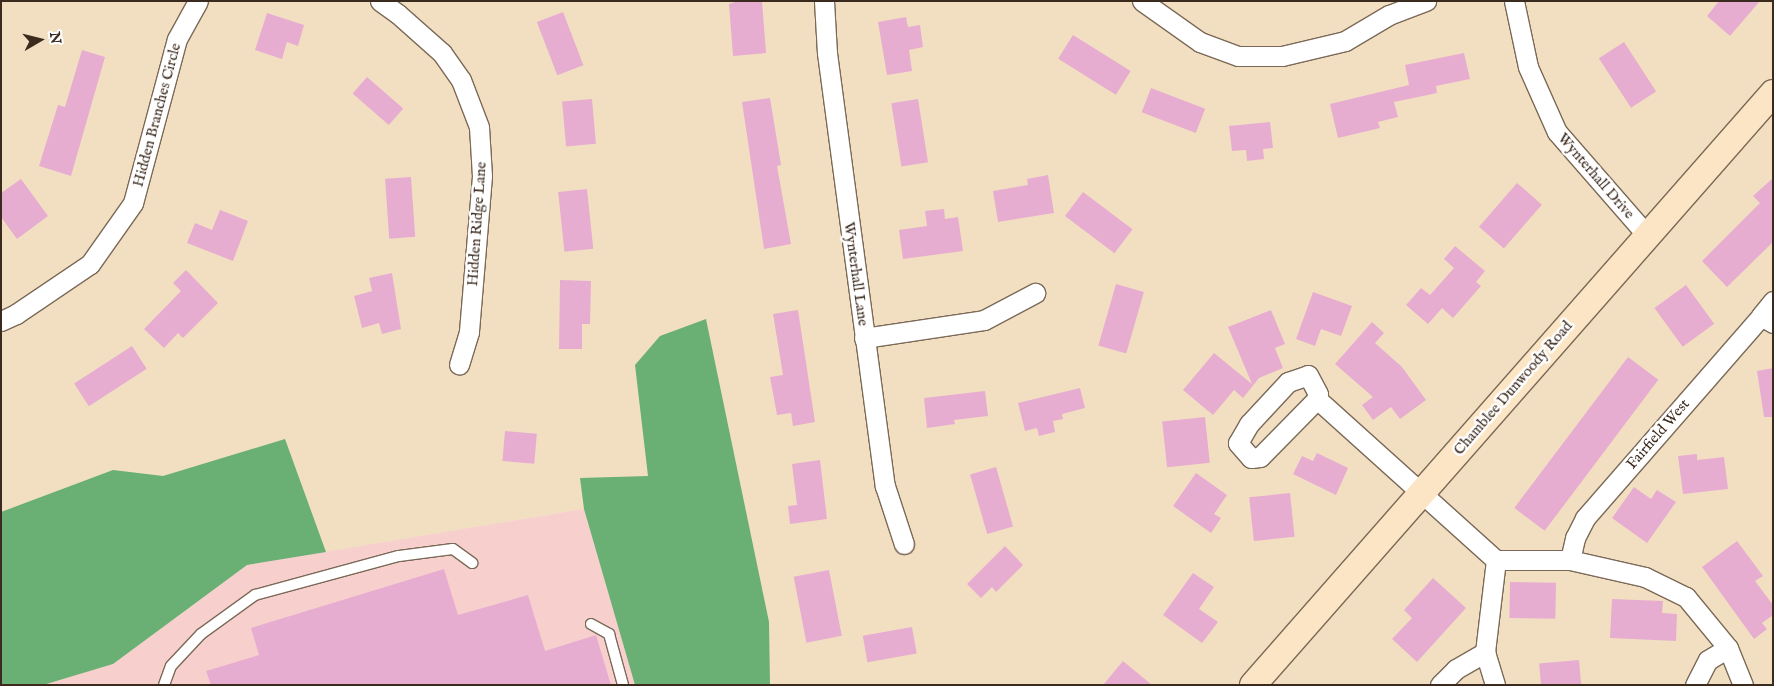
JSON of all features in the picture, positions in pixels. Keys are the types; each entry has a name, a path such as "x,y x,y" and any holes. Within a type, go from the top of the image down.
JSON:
{"street":[{"name":"Hidden Branches Circle","path":"1,321 16,314 90,264 133,203 177,39 198,1"},
{"name":"Hidden Ridge Lane","path":"380,1 398,14 442,53 461,80 480,127 482,176 469,332 460,364"},
{"name":"Wynterhall Lane","path":"824,1 827,53 885,486 904,544"},
{"path":"1142,1 1200,42 1238,56 1282,56 1346,41 1390,15 1426,1"},
{"name":"Wynterhall Drive","path":"1514,1 1528,67 1557,132 1646,234"},
{"name":"Chamblee Dunwoody Road","path":"1253,685 1422,494 1646,234 1773,93"},
{"path":"864,338 984,320 1035,293"},
{"name":"Fairfield West","path":"1570,560 1575,538 1585,518 1767,319 1773,301"},
{"path":"1308,375 1318,394 1316,399 1260,457 1251,458 1238,443 1249,424 1288,382 1308,375"},
{"path":"1316,399 1496,560 1570,560 1645,578 1686,597 1728,648 1743,685"},
{"path":"1495,685 1485,652 1496,560"},
{"path":"1695,685 1708,660 1728,648"},
{"path":"1440,685 1456,669 1485,652"}],"lane":[{"path":"164,685 171,666 201,634 255,595 399,556 453,549 472,563"},
{"path":"591,624 610,634 623,685"}],"shaded area":[{"path":"584,509 635,685 43,685 113,664 247,565"}],"green space":[{"path":"706,319 769,622 770,685 635,685 584,509 580,478 648,476 635,365 660,336"},
{"path":"285,439 326,552 247,565 113,664 43,685 1,685 1,512 113,470 163,476"}],"building":[{"path":"738,1 762,1 766,53 733,56 729,4"},
{"path":"1719,1 1760,1 1730,36 1707,16"},
{"path":"563,12 583,65 557,75 537,22"},
{"path":"267,13 304,25 298,46 287,42 282,59 255,50"},
{"path":"906,17 908,27 920,25 923,47 909,50 912,71 887,75 878,22"},
{"path":"1073,35 1131,71 1116,95 1058,59"},
{"path":"1624,42 1656,91 1631,108 1599,58"},
{"path":"82,50 105,57 71,176 39,166 58,105 65,107"},
{"path":"1464,53 1470,79 1436,86 1437,93 1394,102 1398,117 1378,122 1380,128 1338,138 1330,104 1409,85 1405,65"},
{"path":"367,77 403,108 389,125 353,94"},
{"path":"1151,88 1205,109 1196,133 1142,112"},
{"path":"770,98 781,165 777,166 791,244 764,249 742,102"},
{"path":"592,99 596,144 566,146 562,102"},
{"path":"918,99 928,162 901,166 891,103"},
{"path":"1270,122 1273,148 1263,149 1264,159 1247,161 1246,150 1232,151 1229,126"},
{"path":"1048,175 1054,213 998,222 993,191 1028,185 1027,179"},
{"path":"411,177 415,237 389,239 385,179"},
{"path":"1773,178 1773,242 1727,287 1702,261 1760,203 1753,196"},
{"path":"21,179 48,216 17,239 1,217 1,193"},
{"path":"1517,183 1542,205 1504,248 1479,227"},
{"path":"587,189 593,249 564,252 558,192"},
{"path":"1083,192 1133,229 1114,253 1065,216"},
{"path":"944,209 945,219 958,217 963,251 903,259 899,230 927,226 925,211"},
{"path":"220,210 248,221 233,261 187,243 195,223 212,230"},
{"path":"1455,246 1485,271 1476,282 1481,286 1453,318 1442,308 1428,324 1406,305 1421,288 1430,295 1454,268 1444,259"},
{"path":"186,270 218,303 183,338 178,333 164,348 144,329 181,291 173,283"},
{"path":"392,273 401,329 382,334 379,323 362,328 354,296 372,291 369,278"},
{"path":"560,280 591,281 590,324 582,324 582,349 559,349"},
{"path":"1116,284 1144,292 1126,354 1098,346"},
{"path":"1686,285 1714,324 1683,347 1654,308"},
{"path":"1313,292 1352,306 1341,336 1321,329 1315,346 1296,339"},
{"path":"798,310 815,422 793,426 791,413 777,415 770,377 783,375 773,314"},
{"path":"1271,310 1285,344 1275,348 1283,368 1259,378 1243,398 1234,390 1213,415 1183,390 1214,353 1252,384 1228,327"},
{"path":"1372,322 1384,333 1375,343 1402,367 1426,400 1400,419 1391,407 1373,420 1362,405 1373,397 1335,364"},
{"path":"132,346 147,369 89,406 74,384"},
{"path":"1628,357 1658,380 1545,531 1514,508"},
{"path":"1773,368 1773,417 1764,417 1757,371"},
{"path":"1080,388 1085,408 1062,414 1063,419 1053,421 1055,432 1039,436 1037,428 1025,431 1018,403"},
{"path":"985,391 988,416 954,420 955,424 927,428 924,398"},
{"path":"1205,417 1210,463 1167,467 1162,421"},
{"path":"505,431 537,434 534,464 502,461"},
{"path":"1317,453 1348,468 1336,495 1293,474 1302,456 1313,461"},
{"path":"1697,454 1697,460 1724,457 1728,489 1683,494 1678,456"},
{"path":"820,460 827,519 790,524 788,506 797,505 792,464"},
{"path":"996,467 1013,527 987,534 970,474"},
{"path":"1196,473 1227,495 1214,514 1221,518 1211,533 1173,506"},
{"path":"1634,487 1651,499 1657,490 1676,502 1647,543 1612,518"},
{"path":"1290,493 1295,537 1254,541 1249,497"},
{"path":"1737,541 1763,576 1755,581 1773,605 1773,615 1762,623 1767,629 1754,639 1702,567"},
{"path":"1005,546 1023,565 996,592 992,587 981,598 967,584"},
{"path":"444,569 458,615 528,595 545,651 596,635 611,685 211,685 206,671 259,655 251,628"},
{"path":"829,570 842,636 806,643 794,577"},
{"path":"1193,573 1214,587 1199,609 1218,622 1202,643 1163,615"},
{"path":"1433,578 1466,608 1417,662 1392,639 1412,618 1404,610"},
{"path":"1510,582 1556,583 1555,619 1509,618"},
{"path":"1612,599 1663,601 1662,613 1677,614 1676,641 1610,638"},
{"path":"912,627 917,654 867,662 863,636"},
{"path":"1579,660 1581,685 1541,685 1539,663"},
{"path":"1123,661 1152,685 1103,685"}]}
